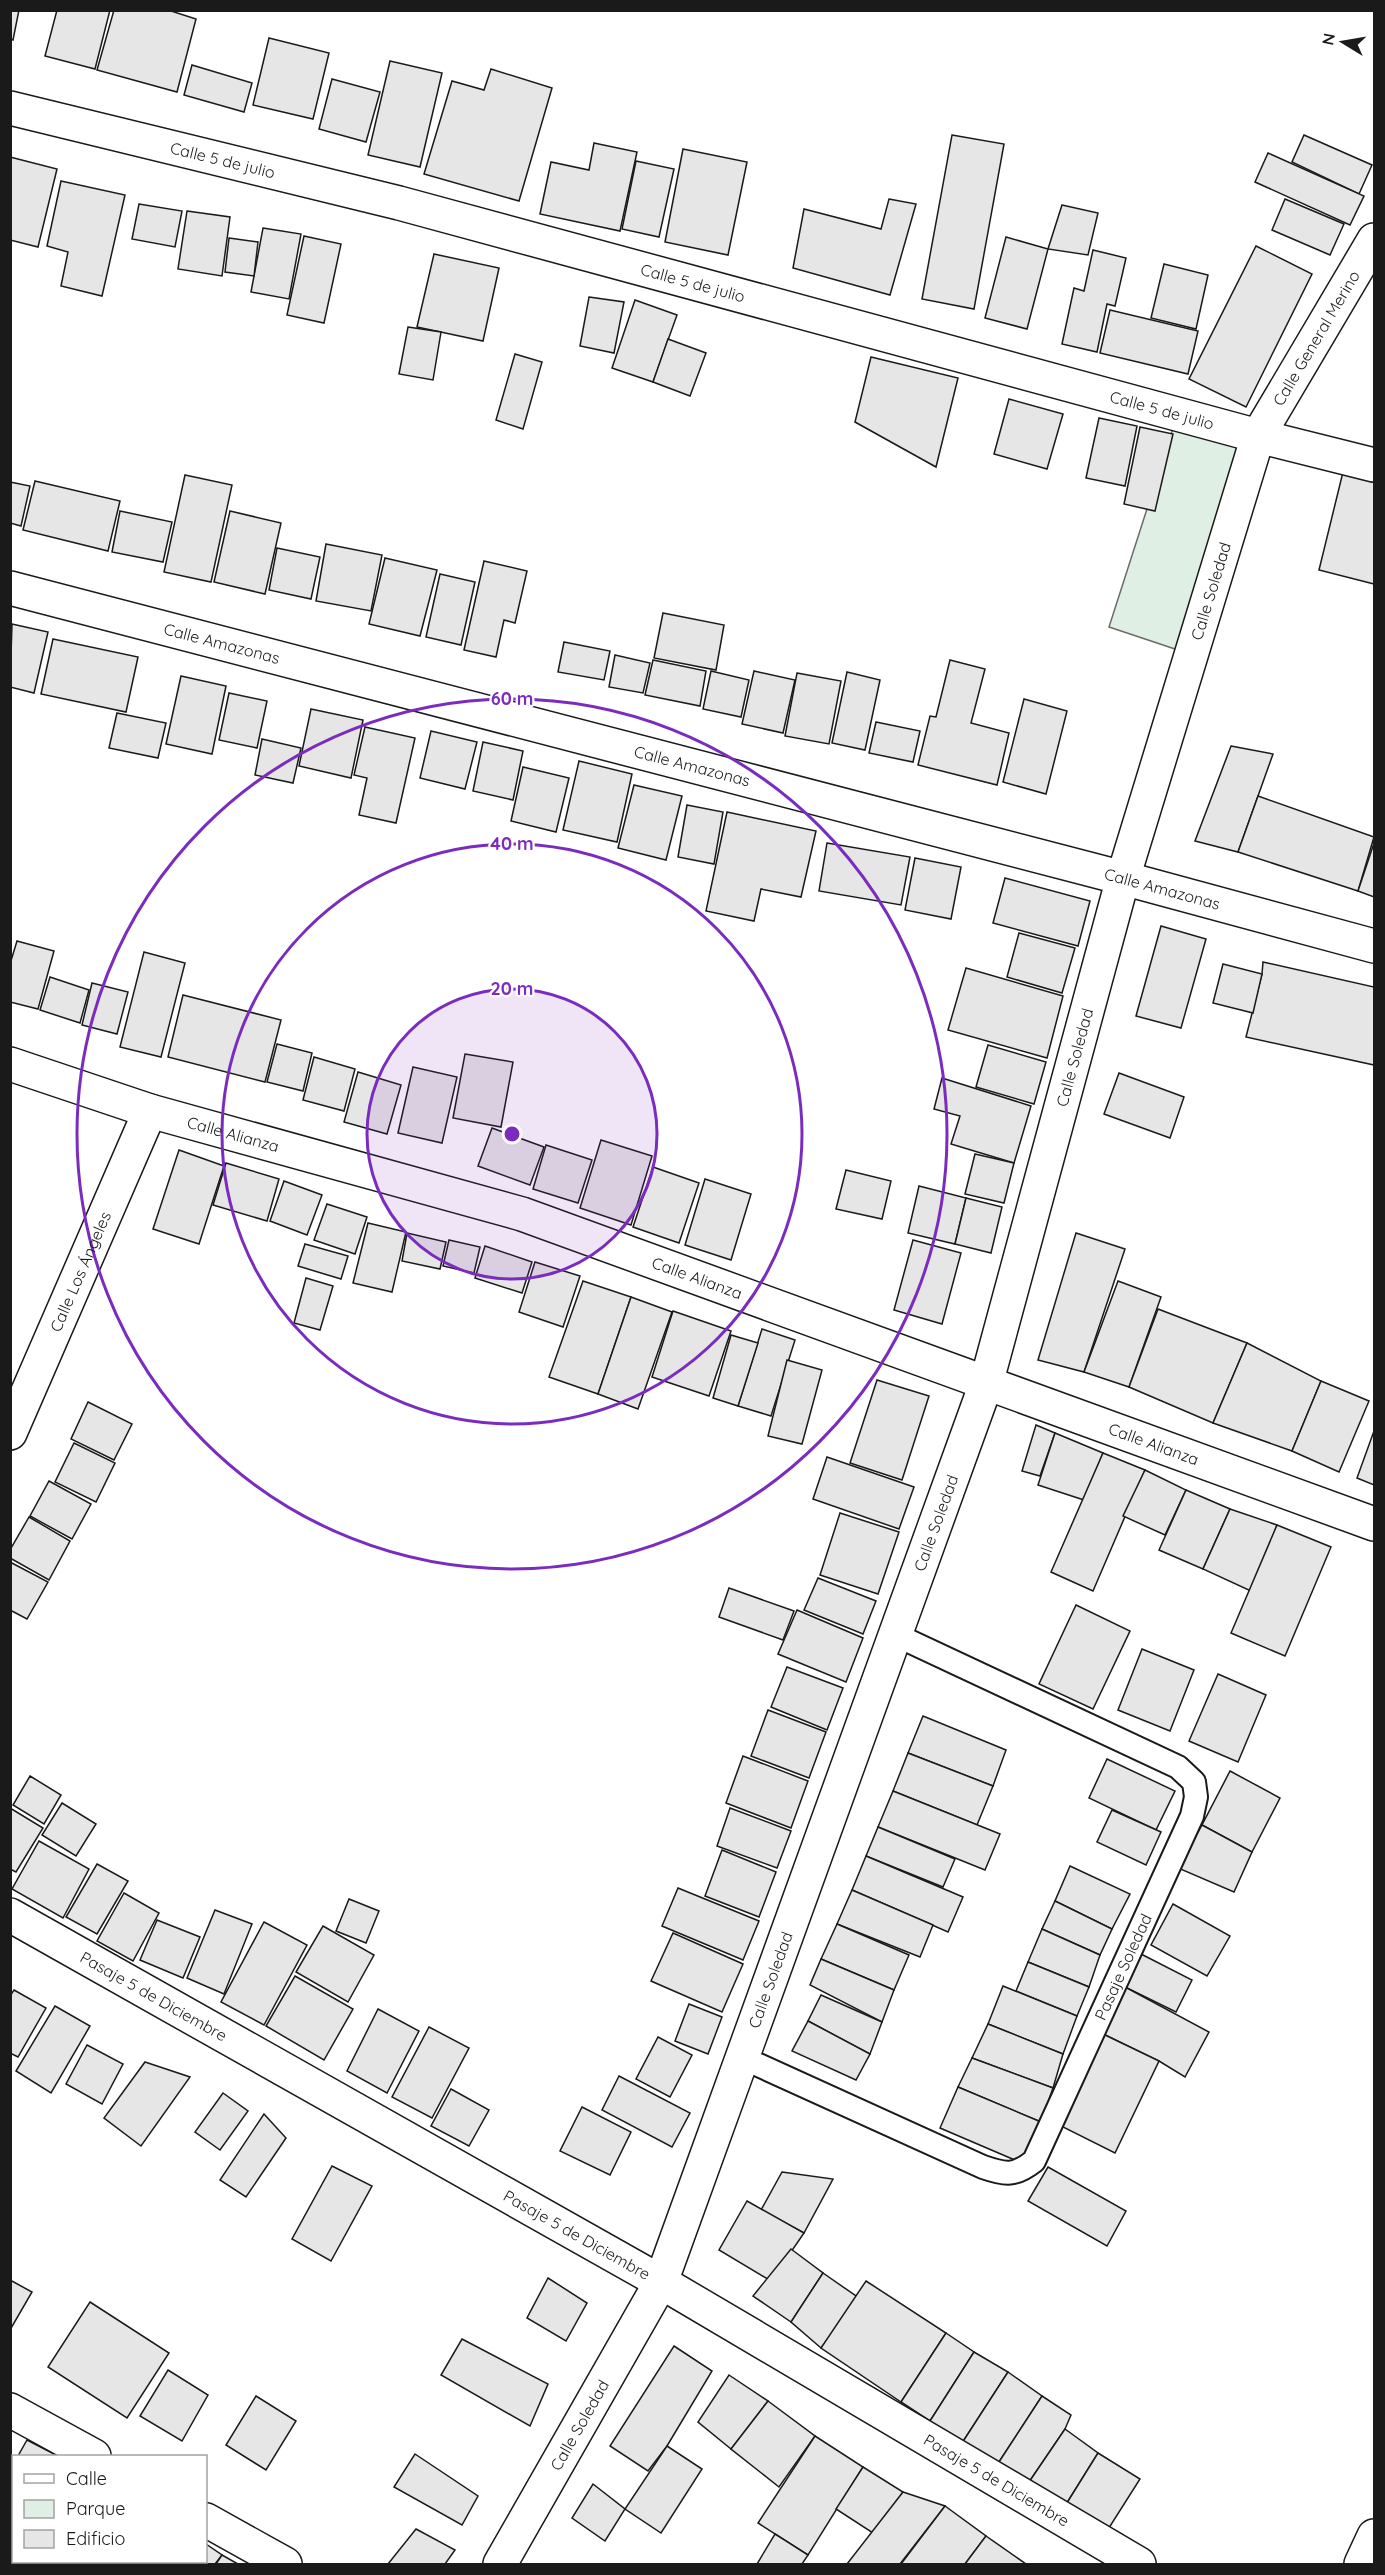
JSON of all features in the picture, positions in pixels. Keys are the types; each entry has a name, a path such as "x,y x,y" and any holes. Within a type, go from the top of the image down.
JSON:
{"street":[{"name":"Calle 5 de julio","path":"10,108 399,203 1258,436 1374,465"},
{"name":"Calle General Merino","path":"1258,436 1374,240"},
{"name":"Calle Soledad","path":"500,2565 661,2282 986,1384 1123,878 1258,436"},
{"name":"Calle Amazonas","path":"10,588 1123,878 1374,946"},
{"name":"Calle Alianza","path":"10,1064 150,1111 522,1215 1374,1524"},
{"name":"Calle Los Ángeles","path":"10,1433 150,1111"},
{"name":"Pasaje 5 de Diciembre","path":"10,1915 661,2282 1139,2565"},
{"path":"10,2410 90,2455"},
{"path":"207,2521 285,2565"},
{"path":"1361,2565 1374,2536"}],"lane":[{"name":"Pasaje Soledad","path":"742,2058 983,2167 1000,2173 1020,2172 1034,2161 1192,1816 1196,1797 1194,1782 1178,1767 896,1635"}],"green space":[{"path":"1174,425 1251,450 1187,653 1109,627"}],"building":[{"path":"10,10 19,10 13,40 10,39"},
{"path":"57,10 110,10 95,69 45,56"},
{"path":"114,10 168,10 196,19 177,92 97,70"},
{"path":"269,38 329,53 313,119 253,105"},
{"path":"390,61 442,73 420,167 368,155"},
{"path":"192,65 252,83 244,112 184,95"},
{"path":"491,69 552,88 519,201 424,174 452,81 484,90"},
{"path":"332,79 380,92 366,142 319,129"},
{"path":"952,135 1004,144 974,309 922,299"},
{"path":"1304,135 1372,165 1359,194 1292,162"},
{"path":"594,143 637,152 620,231 540,214 551,162 589,170"},
{"path":"683,149 747,162 728,255 665,242"},
{"path":"1268,153 1364,196 1350,225 1255,182"},
{"path":"10,157 57,169 38,247 10,240"},
{"path":"636,161 674,169 659,237 622,229"},
{"path":"61,181 125,195 102,296 61,286 68,252 47,246"},
{"path":"889,199 916,204 890,295 793,268 804,209 881,229"},
{"path":"1285,199 1344,224 1330,255 1272,230"},
{"path":"139,204 182,211 175,247 132,239"},
{"path":"1062,205 1098,213 1088,255 1048,249"},
{"path":"187,211 230,217 222,276 178,269"},
{"path":"263,228 301,234 289,299 251,292"},
{"path":"304,236 341,244 324,323 287,315"},
{"path":"1006,237 1048,249 1027,329 985,318"},
{"path":"229,238 258,242 254,276 225,272"},
{"path":"1256,246 1312,274 1246,407 1189,379"},
{"path":"1093,250 1126,258 1115,306 1107,304 1097,352 1062,344 1074,288 1084,291"},
{"path":"434,254 499,268 483,341 417,327"},
{"path":"1164,264 1208,275 1196,329 1151,318"},
{"path":"589,297 624,302 614,353 580,346"},
{"path":"635,300 677,315 653,382 612,368"},
{"path":"1110,310 1198,331 1188,374 1100,353"},
{"path":"408,327 441,332 433,380 399,374"},
{"path":"668,339 706,353 690,396 653,382"},
{"path":"515,354 542,362 523,429 496,420"},
{"path":"871,357 958,378 936,467 855,422"},
{"path":"1009,399 1063,414 1047,469 994,454"},
{"path":"1099,418 1137,426 1125,486 1086,478"},
{"path":"1140,427 1173,434 1155,511 1124,504"},
{"path":"1343,472 1374,480 1374,584 1319,570"},
{"path":"185,475 232,485 211,582 164,572"},
{"path":"35,481 120,501 108,551 23,530"},
{"path":"10,482 30,486 21,526 10,523"},
{"path":"120,511 172,522 163,562 112,552"},
{"path":"230,511 281,523 265,594 214,582"},
{"path":"326,544 382,555 371,611 316,601"},
{"path":"277,548 320,557 311,599 269,590"},
{"path":"385,558 437,570 420,636 369,624"},
{"path":"484,561 527,571 515,623 504,620 496,657 464,650"},
{"path":"440,574 475,582 461,645 426,637"},
{"path":"663,613 724,625 716,670 654,658"},
{"path":"12,624 48,632 34,693 10,687"},
{"path":"53,639 138,657 126,712 41,694"},
{"path":"564,642 610,651 604,680 558,672"},
{"path":"615,655 650,663 643,693 609,687"},
{"path":"653,660 706,671 700,706 645,695"},
{"path":"950,660 985,669 971,723 1009,733 997,785 918,765 930,716 936,717"},
{"path":"711,671 749,680 741,717 703,709"},
{"path":"754,671 795,680 783,733 742,724"},
{"path":"847,672 880,680 865,750 832,743"},
{"path":"797,673 841,681 829,744 785,736"},
{"path":"181,676 226,686 212,754 166,744"},
{"path":"229,693 267,701 257,748 219,740"},
{"path":"1024,699 1067,711 1046,794 1003,782"},
{"path":"311,709 363,720 351,778 299,766"},
{"path":"117,713 166,723 158,758 109,748"},
{"path":"876,722 920,731 913,762 869,753"},
{"path":"365,727 415,738 396,823 359,815 367,778 354,775"},
{"path":"431,731 477,742 465,789 420,778"},
{"path":"262,739 301,748 293,783 255,775"},
{"path":"483,742 523,751 513,800 473,791"},
{"path":"1231,746 1273,754 1238,852 1195,841"},
{"path":"579,761 632,774 617,842 563,830"},
{"path":"523,767 569,778 556,832 511,821"},
{"path":"634,785 682,796 666,860 618,848"},
{"path":"1258,796 1374,837 1358,891 1238,852"},
{"path":"687,805 723,812 714,864 678,857"},
{"path":"727,812 816,831 801,897 761,889 754,921 706,911"},
{"path":"827,843 910,857 901,905 819,891"},
{"path":"1374,843 1374,897 1358,891"},
{"path":"915,858 961,867 951,919 905,910"},
{"path":"1005,878 1090,901 1078,946 993,923"},
{"path":"1161,926 1206,939 1181,1028 1136,1016"},
{"path":"1019,933 1075,948 1062,993 1007,977"},
{"path":"17,941 54,951 38,1009 10,1002 10,964"},
{"path":"144,952 185,963 161,1057 120,1047"},
{"path":"1263,962 1374,987 1374,1065 1246,1037"},
{"path":"1223,964 1262,974 1253,1013 1213,1003"},
{"path":"966,968 1063,996 1047,1058 948,1030"},
{"path":"50,977 89,990 80,1023 40,1010"},
{"path":"92,983 128,992 117,1034 82,1025"},
{"path":"183,995 281,1020 265,1082 168,1057"},
{"path":"277,1044 312,1053 303,1091 267,1082"},
{"path":"988,1045 1046,1062 1034,1104 976,1087"},
{"path":"465,1054 513,1062 501,1127 453,1118"},
{"path":"314,1057 355,1069 344,1111 303,1100"},
{"path":"413,1067 457,1077 442,1143 398,1133"},
{"path":"358,1072 401,1085 387,1134 344,1122"},
{"path":"1119,1073 1184,1097 1170,1138 1104,1114"},
{"path":"942,1078 1031,1106 1014,1163 951,1144 960,1116 934,1109"},
{"path":"492,1128 544,1147 530,1185 478,1166"},
{"path":"601,1140 652,1156 631,1225 580,1208"},
{"path":"546,1145 592,1160 578,1203 533,1189"},
{"path":"179,1150 224,1166 199,1244 153,1229"},
{"path":"975,1154 1014,1163 1004,1203 965,1194"},
{"path":"226,1163 279,1179 267,1221 213,1205"},
{"path":"653,1167 699,1183 679,1243 633,1227"},
{"path":"846,1170 891,1181 882,1219 836,1209"},
{"path":"705,1179 751,1194 731,1260 685,1245"},
{"path":"284,1181 322,1195 307,1235 270,1221"},
{"path":"919,1186 966,1198 955,1244 908,1233"},
{"path":"966,1198 1002,1207 991,1253 955,1244"},
{"path":"327,1204 367,1217 355,1254 314,1240"},
{"path":"368,1223 406,1232 392,1292 353,1283"},
{"path":"407,1233 446,1242 440,1269 402,1261"},
{"path":"1076,1233 1125,1249 1084,1372 1038,1360"},
{"path":"449,1240 480,1247 474,1273 443,1266"},
{"path":"913,1240 961,1253 942,1324 894,1310"},
{"path":"305,1244 348,1256 341,1279 298,1266"},
{"path":"485,1246 532,1262 522,1293 475,1278"},
{"path":"535,1262 580,1276 563,1327 519,1312"},
{"path":"306,1278 333,1286 320,1330 294,1323"},
{"path":"583,1281 631,1297 598,1394 549,1377"},
{"path":"1118,1281 1161,1297 1129,1387 1084,1372"},
{"path":"631,1297 672,1312 638,1409 598,1394"},
{"path":"1158,1309 1247,1343 1213,1423 1129,1387"},
{"path":"673,1311 731,1331 709,1396 652,1377"},
{"path":"762,1329 795,1340 771,1416 738,1406"},
{"path":"731,1335 758,1343 738,1406 713,1398"},
{"path":"1247,1343 1321,1381 1292,1451 1213,1423"},
{"path":"787,1360 822,1370 802,1444 768,1436"},
{"path":"877,1380 929,1396 902,1480 850,1463"},
{"path":"1321,1381 1369,1401 1339,1472 1292,1451"},
{"path":"88,1402 132,1424 114,1460 71,1439"},
{"path":"1036,1425 1055,1433 1040,1476 1022,1471"},
{"path":"1374,1431 1374,1485 1357,1478"},
{"path":"1055,1433 1103,1453 1084,1500 1038,1485"},
{"path":"74,1443 115,1463 96,1502 55,1482"},
{"path":"1103,1453 1145,1470 1093,1591 1051,1572"},
{"path":"827,1457 914,1487 899,1529 813,1499"},
{"path":"1145,1470 1186,1490 1165,1535 1123,1516"},
{"path":"49,1481 91,1504 72,1539 30,1516"},
{"path":"1186,1490 1230,1509 1203,1569 1159,1550"},
{"path":"1230,1509 1277,1525 1253,1592 1203,1569"},
{"path":"840,1513 899,1532 878,1594 820,1575"},
{"path":"29,1517 70,1541 49,1580 10,1558 10,1550"},
{"path":"1277,1525 1331,1547 1285,1656 1231,1633"},
{"path":"10,1562 48,1582 27,1619 10,1610"},
{"path":"818,1578 876,1601 863,1634 804,1610"},
{"path":"729,1588 794,1611 783,1640 719,1617"},
{"path":"1076,1605 1130,1631 1093,1709 1039,1684"},
{"path":"797,1610 863,1638 846,1682 778,1654"},
{"path":"1142,1649 1194,1670 1170,1731 1118,1710"},
{"path":"787,1667 843,1688 827,1730 771,1707"},
{"path":"1218,1674 1266,1695 1238,1762 1189,1741"},
{"path":"768,1710 826,1732 809,1778 751,1756"},
{"path":"923,1716 1006,1750 993,1786 908,1753"},
{"path":"908,1753 993,1786 977,1825 893,1791"},
{"path":"743,1756 808,1781 791,1828 726,1803"},
{"path":"1107,1759 1175,1791 1156,1830 1089,1798"},
{"path":"1230,1771 1280,1798 1252,1852 1202,1825"},
{"path":"30,1776 61,1795 44,1824 13,1805"},
{"path":"893,1791 1000,1834 985,1870 878,1827"},
{"path":"62,1803 96,1824 76,1856 42,1835"},
{"path":"10,1808 43,1828 16,1872 10,1869"},
{"path":"730,1808 791,1831 777,1868 717,1846"},
{"path":"1112,1810 1161,1832 1146,1865 1097,1842"},
{"path":"1202,1825 1252,1852 1234,1892 1178,1868"},
{"path":"878,1827 955,1859 943,1887 866,1856"},
{"path":"39,1841 89,1869 63,1918 12,1889"},
{"path":"722,1850 776,1872 759,1917 705,1896"},
{"path":"866,1856 963,1897 948,1932 852,1890"},
{"path":"97,1864 128,1881 97,1934 66,1917"},
{"path":"1070,1866 1130,1894 1112,1929 1055,1901"},
{"path":"678,1888 759,1921 743,1960 662,1926"},
{"path":"852,1890 933,1925 920,1957 837,1924"},
{"path":"124,1893 159,1913 133,1961 97,1941"},
{"path":"349,1899 379,1911 366,1943 336,1931"},
{"path":"1055,1901 1112,1929 1100,1955 1042,1929"},
{"path":"1173,1904 1230,1936 1207,1976 1151,1945"},
{"path":"215,1910 252,1924 224,1994 187,1978"},
{"path":"157,1920 200,1937 183,1978 140,1960"},
{"path":"264,1922 307,1945 264,2025 221,2002"},
{"path":"837,1924 909,1955 894,1990 821,1959"},
{"path":"323,1926 374,1955 348,2002 296,1972"},
{"path":"1042,1929 1100,1955 1089,1987 1028,1962"},
{"path":"673,1933 743,1964 722,2012 651,1981"},
{"path":"1141,1954 1192,1980 1176,2012 1125,1987"},
{"path":"821,1959 894,1990 882,2022 810,1985"},
{"path":"1028,1962 1089,1987 1077,2016 1016,1991"},
{"path":"295,1976 353,2009 324,2060 266,2026"},
{"path":"1003,1986 1077,2016 1063,2054 988,2024"},
{"path":"1125,1987 1209,2032 1185,2077 1159,2061 1103,2034"},
{"path":"14,1990 46,2008 18,2057 10,2053 10,1996"},
{"path":"821,1995 882,2022 870,2054 808,2021"},
{"path":"689,2004 722,2017 708,2054 675,2041"},
{"path":"55,2006 90,2026 51,2093 16,2071"},
{"path":"378,2009 419,2031 387,2093 347,2071"},
{"path":"808,2021 870,2054 856,2080 792,2051"},
{"path":"988,2024 1063,2054 1053,2088 972,2058"},
{"path":"429,2027 469,2048 432,2118 392,2097"},
{"path":"1103,2034 1159,2061 1115,2153 1059,2125"},
{"path":"658,2037 692,2055 670,2097 636,2079"},
{"path":"87,2045 123,2064 102,2104 66,2084"},
{"path":"972,2058 1053,2088 1041,2122 958,2087"},
{"path":"145,2062 190,2077 141,2146 104,2118"},
{"path":"619,2076 690,2113 672,2147 602,2110"},
{"path":"958,2087 1041,2122 1024,2164 940,2128"},
{"path":"451,2089 489,2110 469,2146 431,2126"},
{"path":"223,2093 248,2111 220,2150 195,2132"},
{"path":"582,2107 631,2132 610,2175 560,2151"},
{"path":"264,2114 286,2138 246,2197 220,2180"},
{"path":"332,2166 372,2186 331,2261 292,2239"},
{"path":"1048,2167 1126,2211 1107,2246 1028,2201"},
{"path":"782,2172 833,2179 804,2233 761,2210"},
{"path":"747,2201 804,2233 771,2281 719,2250"},
{"path":"791,2249 823,2273 791,2322 753,2296"},
{"path":"823,2273 859,2298 821,2348 791,2322"},
{"path":"548,2278 587,2303 566,2341 527,2318"},
{"path":"10,2280 32,2292 10,2330"},
{"path":"866,2281 946,2333 901,2402 821,2348"},
{"path":"90,2302 169,2353 127,2418 48,2367"},
{"path":"946,2333 974,2352 930,2421 901,2402"},
{"path":"462,2339 548,2384 530,2426 441,2375"},
{"path":"674,2346 712,2371 667,2446 648,2471 610,2446"},
{"path":"974,2352 1008,2372 962,2443 930,2421"},
{"path":"168,2370 208,2395 182,2441 140,2416"},
{"path":"1008,2372 1042,2396 997,2465 962,2443"},
{"path":"729,2375 768,2401 731,2449 698,2422"},
{"path":"256,2396 296,2421 266,2470 226,2445"},
{"path":"1042,2396 1071,2415 1065,2429 1027,2485 997,2465"},
{"path":"768,2401 815,2436 779,2487 731,2449"},
{"path":"1065,2429 1098,2453 1065,2506 1027,2485"},
{"path":"815,2436 863,2467 808,2555 758,2523"},
{"path":"27,2440 56,2455 19,2455"},
{"path":"667,2446 702,2469 661,2533 625,2509"},
{"path":"1098,2453 1140,2479 1107,2531 1065,2506"},
{"path":"415,2454 478,2496 462,2525 394,2487"},
{"path":"12,2466 12,2502 10,2502 10,2469"},
{"path":"863,2467 903,2492 876,2535 836,2509"},
{"path":"593,2484 625,2509 605,2541 572,2518"},
{"path":"903,2492 945,2506 900,2564 847,2564"},
{"path":"945,2506 986,2536 965,2564 901,2564"},
{"path":"416,2529 455,2550 445,2564 388,2564"},
{"path":"775,2534 808,2555 802,2564 757,2564"},
{"path":"986,2536 1026,2564 965,2564"},
{"path":"207,2545 222,2555 215,2564 149,2564 207,2563"},
{"path":"222,2555 238,2564 216,2564"}]}
